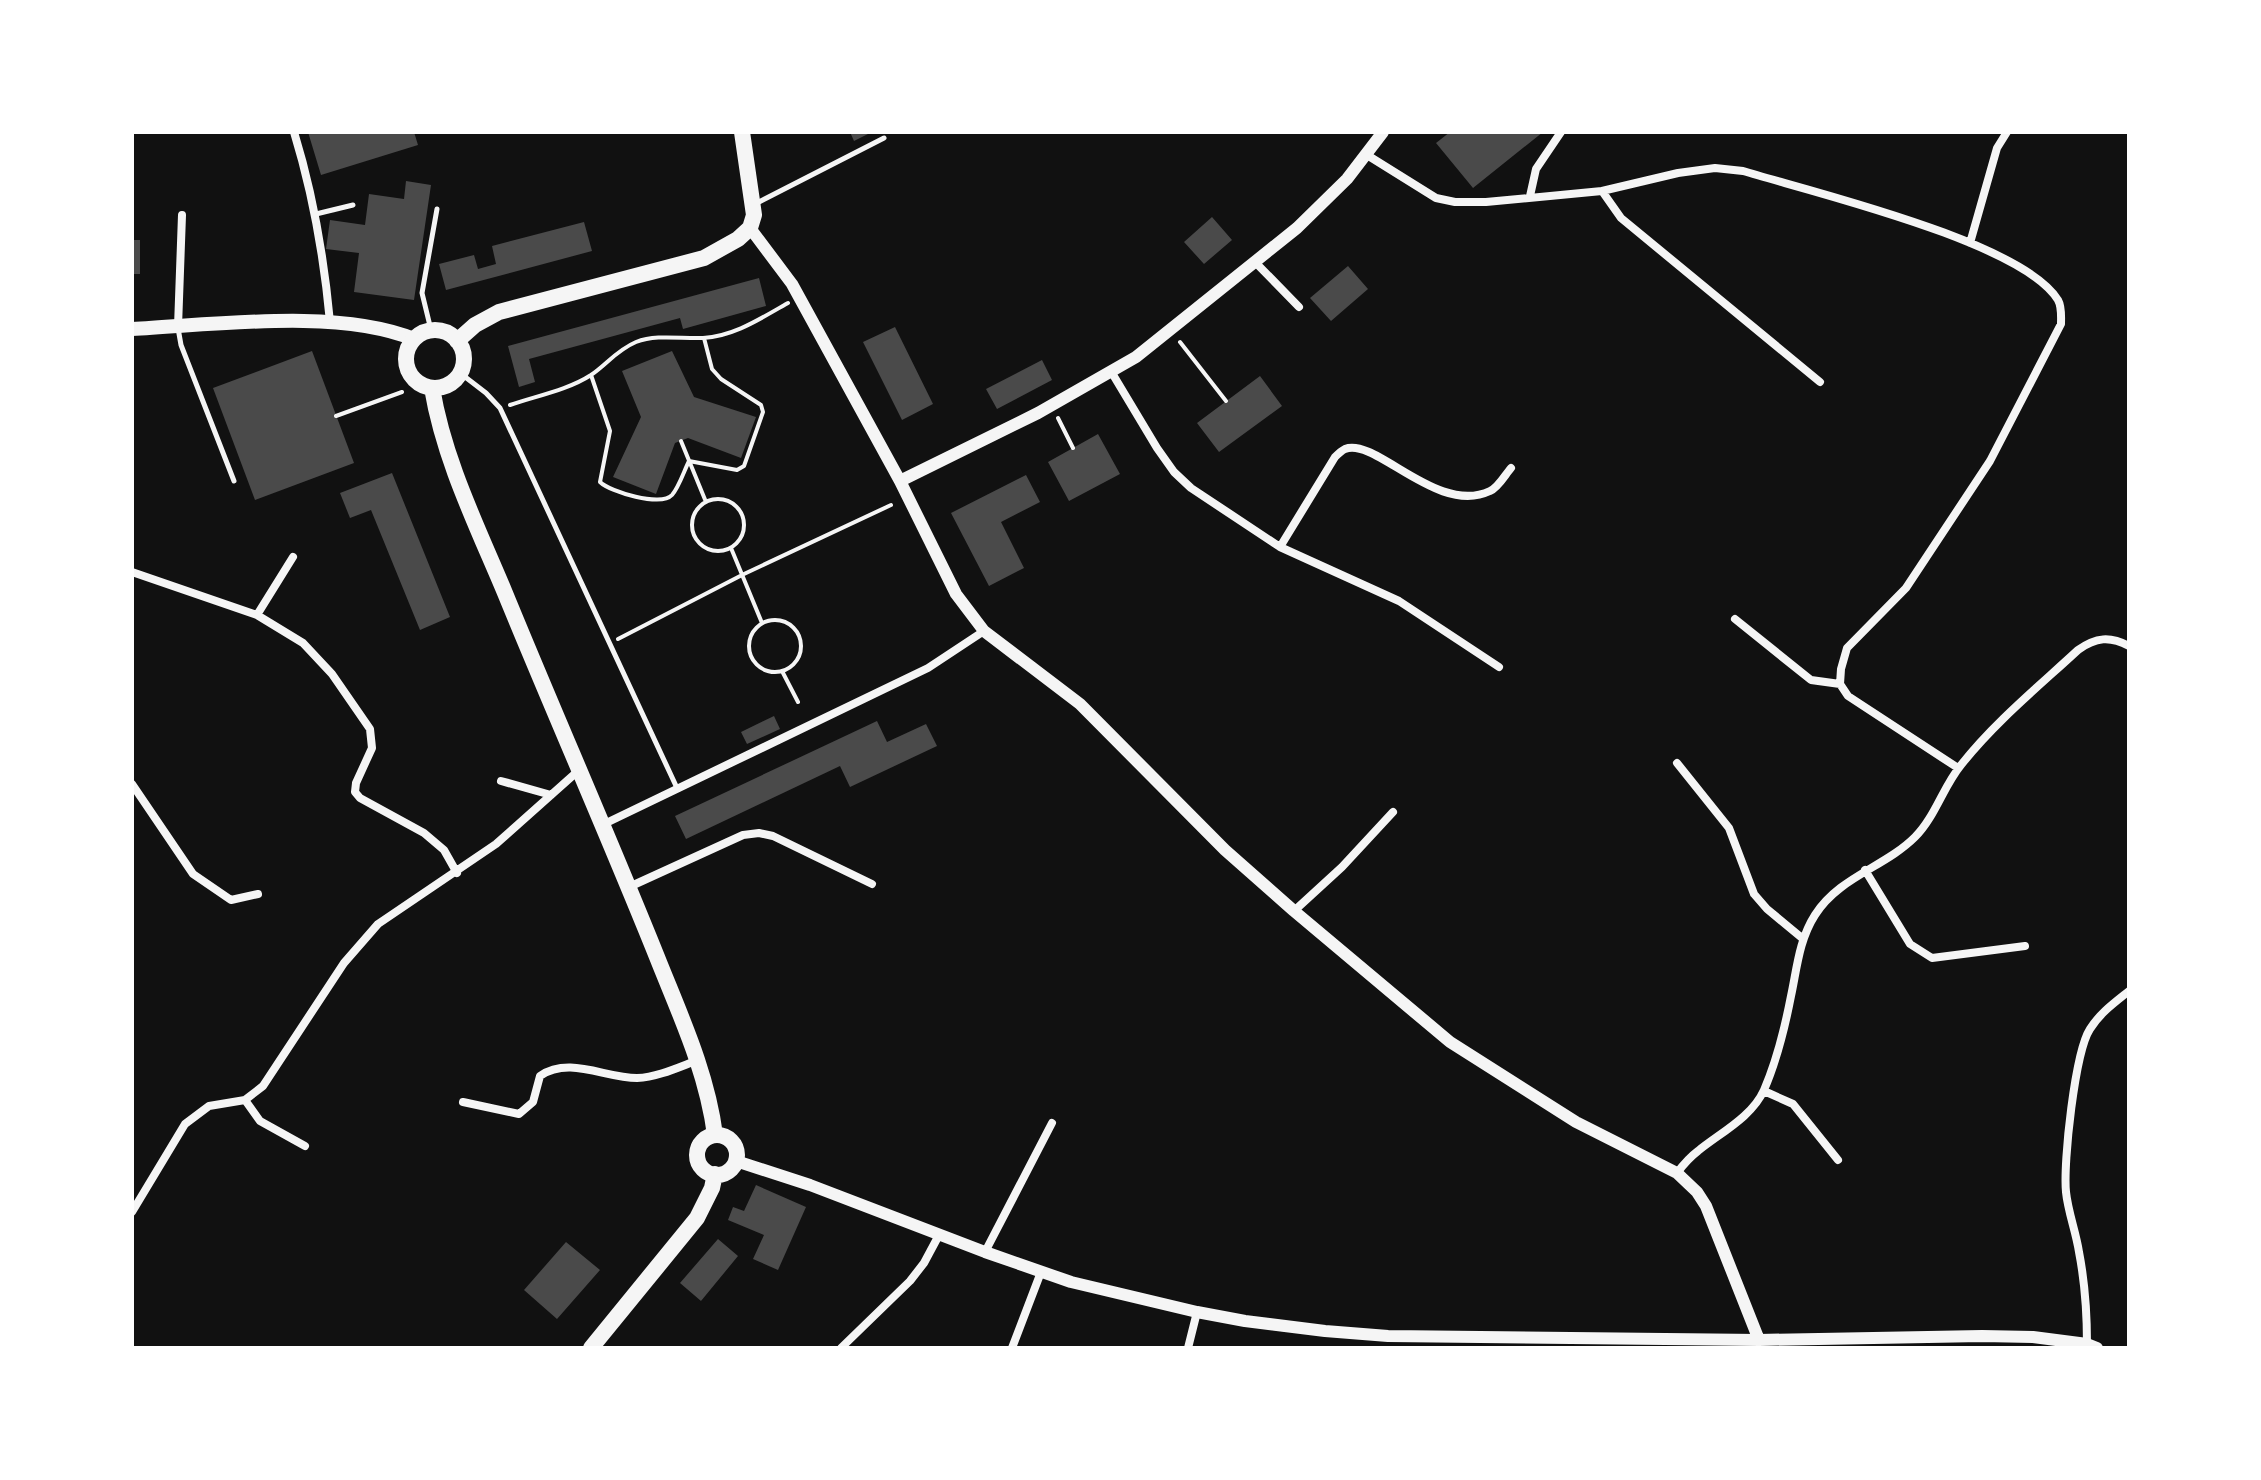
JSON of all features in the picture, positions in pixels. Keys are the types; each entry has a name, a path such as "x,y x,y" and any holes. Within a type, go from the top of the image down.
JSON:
{"main road":[{"path":"457,341 475,325 499,312 704,258 738,239 750,228 754,215 742,132"},
{"path":"132,329 330,322 366,325 414,339"},
{"path":"431,330 450,335 457,341 463,357 460,373 451,383 432,388 415,381 406,364 409,346 414,339 431,330"},
{"path":"432,388 444,446 698,1060 710,1101 715,1135"},
{"path":"721,1135 732,1142 737,1154 736,1161 727,1171 715,1174 703,1169 697,1152 703,1140 721,1135"},
{"path":"591,1348 697,1218 712,1188 715,1174"}],"street":[{"path":"294,132 316,214 326,272 330,322"},
{"path":"900,481 1112,373 1171,331 1256,263 1329,197 1383,132"},
{"path":"1530,196 1536,169 1561,132"},
{"path":"1970,243 1997,148 2007,132"},
{"path":"1367,155 1436,198 1455,202 1602,191 1678,173 1715,168 1743,171 1903,219 1970,243 2019,265 2045,284 2060,303 2061,324 1990,461 1906,588 1847,648 1841,669 1840,684 1848,696 1958,768"},
{"path":"1602,191 1621,218 1820,382"},
{"path":"178,327 182,215"},
{"path":"750,228 774,257 799,297 900,481 956,594 984,631 1080,704 1225,850 1450,1042 1576,1122 1677,1173 1697,1192 1706,1206 1759,1340"},
{"path":"1256,263 1299,307"},
{"path":"1112,373 1174,472 1191,488 1280,547 1399,601 1499,667"},
{"path":"1280,547 1335,457 1346,448 1356,448 1387,462 1439,492 1461,497 1491,491 1511,468"},
{"path":"257,615 293,557"},
{"path":"132,572 257,615 303,643 332,674 370,729 372,748 355,792 360,798 424,833 444,850 457,873"},
{"path":"1735,619 1811,680 1840,684"},
{"path":"601,825 928,668 984,631"},
{"path":"1677,1173 1693,1154 1751,1110 1764,1091 1784,1032 1802,938 1816,913 1832,894 1916,836 1938,805 1958,768 1992,729 2088,643 2102,638 2115,639 2129,646"},
{"path":"1677,763 1729,828 1754,894 1802,938"},
{"path":"132,1212 185,1124 209,1106 245,1100 263,1086 344,963 378,924 496,844 578,771"},
{"path":"501,781 551,795"},
{"path":"132,784 193,874 231,900 258,894"},
{"path":"1294,911 1342,867 1393,812"},
{"path":"629,887 743,835 759,833 773,836 872,884"},
{"path":"1865,870 1910,944 1932,958 2025,946"},
{"path":"736,1161 823,1190 1041,1272 1197,1312 1311,1330 1614,1344 1982,1336 2033,1337 2092,1346 2079,1252 2066,1193 2066,1165 2079,1059 2088,1032 2104,1011 2129,991"},
{"path":"463,1102 519,1114 533,1102 540,1076 552,1067 637,1078 698,1060"},
{"path":"1764,1091 1793,1104 1838,1160"},
{"path":"245,1100 260,1121 305,1146"},
{"path":"985,1252 1052,1123"},
{"path":"841,1348 910,1281 939,1235"},
{"path":"1012,1348 1041,1272"},
{"path":"1188,1348 1197,1312"}],"lane":[{"path":"754,204 884,138"},
{"path":"316,214 353,205"},
{"path":"431,330 422,293 437,209"},
{"path":"178,327 181,345 234,481"},
{"path":"460,373 500,408 678,789"}],"path":[{"path":"500,408 572,385 591,375 620,350 637,342 652,338 727,335 799,297"},
{"path":"1171,331 1226,401"},
{"path":"689,461 737,470 744,466 763,412 761,405 721,379 712,369 704,338"},
{"path":"591,375 610,431 600,482 606,488 659,502 671,497 689,461"},
{"path":"336,416 402,392"},
{"path":"1052,405 1073,448"},
{"path":"681,441 706,502"},
{"path":"718,499 730,502 740,510 745,521 743,534 725,551 713,551 702,545 694,535 692,522 696,511 706,502 718,499"},
{"path":"608,644 744,574 891,505"},
{"path":"731,548 762,623"},
{"path":"774,620 787,623 796,631 801,642 800,655 793,665 782,671 769,672 758,666 750,656 749,643 753,632 762,623 774,620"},
{"path":"782,671 798,702"}],"building":[{"path":"308,132 414,132 418,145 321,175"},
{"path":"850,132 872,132 854,141"},
{"path":"1450,132 1543,132 1473,188 1436,143"},
{"path":"406,181 431,185 414,300 354,292 359,253 326,249 330,220 365,225 369,194 404,199"},
{"path":"1212,217 1232,240 1204,264 1184,242"},
{"path":"584,222 592,251 446,290 439,264 474,255 478,269 496,264 492,246"},
{"path":"132,240 140,240 140,274 132,274"},
{"path":"1348,266 1368,289 1331,321 1310,298"},
{"path":"759,278 766,306 683,329 680,318 529,359 535,382 519,387 508,346"},
{"path":"895,327 933,404 902,420 863,342"},
{"path":"312,351 354,463 255,500 213,388"},
{"path":"672,351 694,397 756,417 741,458 688,438 675,443 656,494 613,477 641,417 622,371"},
{"path":"1042,360 1052,380 997,409 986,389"},
{"path":"1260,376 1282,406 1219,452 1197,423"},
{"path":"1098,434 1120,474 1069,501 1048,462"},
{"path":"392,473 450,617 420,630 371,510 350,518 340,493"},
{"path":"1026,475 1040,502 1001,522 1024,568 989,586 951,513"},
{"path":"774,716 780,729 747,744 741,732"},
{"path":"877,721 887,742 926,724 937,746 850,787 840,766 686,839 675,816"},
{"path":"756,1185 806,1207 778,1270 753,1259 764,1235 728,1220 733,1207 744,1211"},
{"path":"718,1239 738,1256 701,1301 680,1283"},
{"path":"566,1242 600,1270 557,1319 524,1290"}]}
